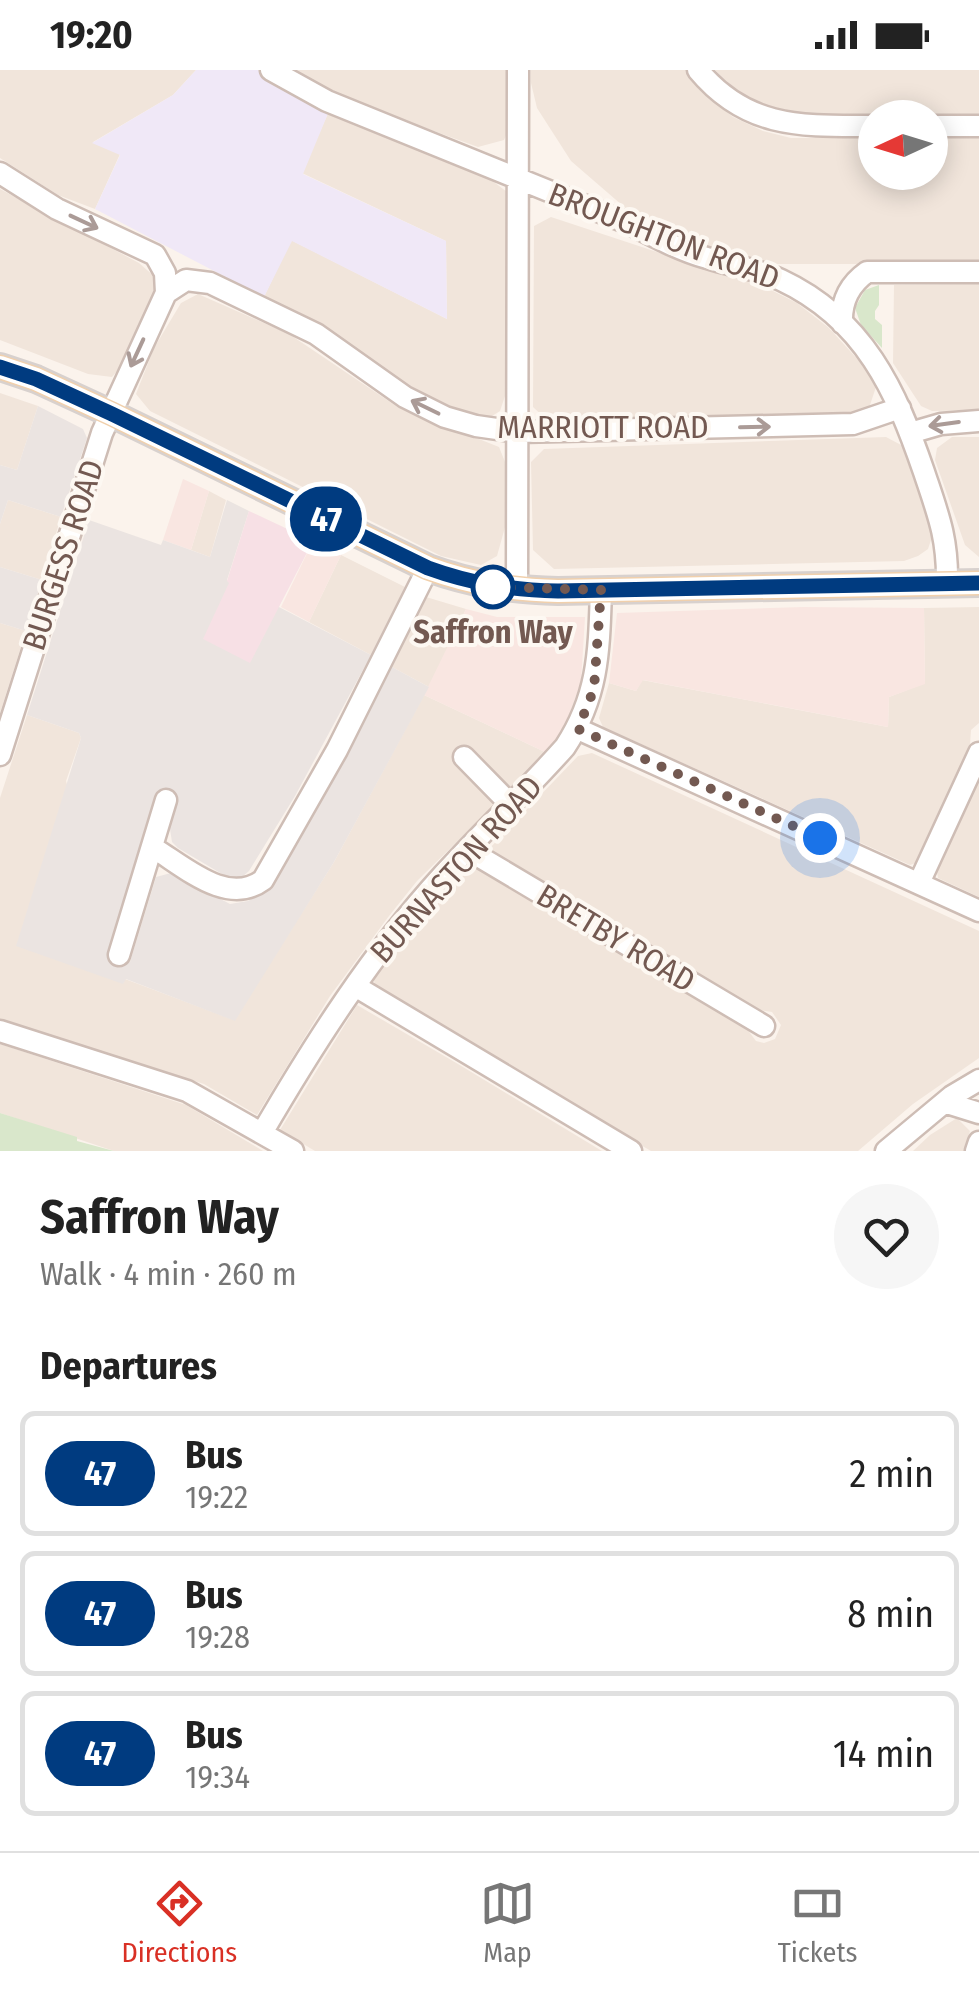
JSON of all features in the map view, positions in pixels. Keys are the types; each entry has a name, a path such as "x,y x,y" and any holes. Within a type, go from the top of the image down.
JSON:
{"main road":[{"path":"0,368 36,379 112,414 428,568 474,583 518,590 979,583"}],"street":[{"name":"BROUGHTON ROAD","path":"271,70 327,102 630,224 672,246 780,280 842,323 875,360 900,408 945,533 947,584"},
{"path":"518,70 518,590"},
{"path":"698,70 729,100 766,119 791,124 858,126"},
{"path":"948,126 979,126"},
{"path":"0,173 57,208 155,255 164,273 166,293"},
{"path":"842,323 848,291 867,272 979,272"},
{"name":"MARRIOTT ROAD","path":"166,293 186,280 210,283 316,334 405,397 460,422 518,432 853,424 900,408"},
{"name":"BURGESS ROAD","path":"0,755 102,432 166,293"},
{"path":"910,433 941,424 979,422"},
{"path":"152,847 226,890 245,890 263,880 338,750 428,568"},
{"name":"BURNASTON ROAD","path":"262,1133 328,1024 402,925 566,747 578,729 594,689 601,590"},
{"path":"578,729 979,912"},
{"path":"919,884 979,753"},
{"path":"464,757 511,805"},
{"path":"119,955 166,800"},
{"name":"BRETBY ROAD","path":"468,850 764,1026"},
{"path":"355,986 631,1151"},
{"path":"0,1031 200,1096 293,1151"},
{"path":"886,1151 979,1080"},
{"path":"947,1103 979,1113"},
{"path":"976,1151 979,1142"}],"shaded area":[{"path":"0,70 196,70 173,95 93,142 120,154 95,209 58,195 0,158"},
{"path":"196,70 258,70 280,89 329,111 303,174 446,241 447,319 292,241 264,297 95,209 120,155 92,143 173,95"},
{"path":"296,70 508,70 508,131 504,140 478,147 373,109 313,83"},
{"path":"531,70 686,70 698,88 733,117 763,131 791,138 858,138 858,190 948,190 948,138 979,138 979,264 767,264 683,239 630,212 571,161 537,108"},
{"path":"715,70 979,70 979,116 948,116 948,100 858,100 858,115 782,114 742,96"},
{"path":"329,111 490,179 507,192 505,396 500,411 492,416 476,416 446,407 392,375 321,324 264,297 291,240 447,319 446,241 302,173"},
{"path":"0,189 139,263 155,277 154,297 124,363 112,377 88,374 0,340"},
{"path":"551,217 769,289 797,303 829,328 872,375 876,387 869,408 853,414 549,422 533,407 534,226"},
{"path":"979,284 979,410 932,411 921,406 893,363 894,285"},
{"path":"198,294 289,334 396,406 499,447 507,467 507,520 497,556 481,565 441,556 150,411 136,394 154,348 181,303"},
{"path":"0,393 38,406 17,470 0,465"},
{"path":"38,406 83,429 87,438 61,517 8,500 0,524 0,465 17,470"},
{"path":"886,437 903,446 933,534 928,549 904,561 554,569 533,550 531,462 544,449"},
{"path":"952,437 979,437 979,557 965,545 935,460 937,448"},
{"path":"183,479 209,491 191,550 163,540"},
{"path":"209,491 226,500 210,557 191,550"},
{"path":"8,500 61,517 42,580 0,567 0,524"},
{"path":"227,500 249,511 227,580 371,655 295,796 249,871 242,877 227,877 178,848 172,842 169,823 112,957 130,962 156,877 171,873 230,904 261,894 305,829 392,667 429,687 334,862 235,1021 126,979 123,984 16,946 81,738 79,733 27,715 89,520 210,557"},
{"path":"249,511 313,541 250,663 203,639 229,583"},
{"path":"313,541 341,555 309,622 281,607"},
{"path":"341,555 405,587 371,655 309,622"},
{"path":"0,567 42,580 26,631 0,623"},
{"path":"426,597 466,609 429,687 392,667"},
{"path":"979,607 979,723 971,730 970,745 916,863 910,865 603,727 599,718 609,683 636,691 642,680 888,727 889,697 925,683 924,608"},
{"path":"924,608 925,684 889,697 888,727 643,680 636,691 609,683 617,613"},
{"path":"466,609 497,617 585,617 581,682 564,729 547,753 424,695"},
{"path":"0,623 26,631 0,713"},
{"path":"424,695 547,753 417,881 330,996 257,1115 204,1084 0,1019 0,798 27,715 79,733 81,738 66,781 123,983 125,979 234,1020 334,862"},
{"path":"592,753 979,931 979,1058 913,1104 858,1151 651,1151 375,987 374,980 421,921 472,866 747,1029 756,1041 775,1039 781,1025 772,1012 759,1010 488,850 578,756"},
{"path":"979,778 979,897 938,878 937,872"},
{"path":"357,1005 602,1151 315,1151 280,1130"},
{"path":"0,1044 186,1105 263,1151 114,1151 0,1113"},
{"path":"957,1118 970,1131 964,1151 913,1151 930,1135"}],"green space":[{"path":"879,285 875,319 882,325 882,348 861,325 855,308 865,290"},
{"path":"0,1113 77,1137 77,1141 114,1151 0,1151"}],"bus line":[{"name":"47","path":"0,367 112,414 428,568 496,588 558,591 979,583"}],"place":[{"name":"Saffron Way","path":"493,587"}],"route":[{"path":"493,587 601,590 594,689 578,729 820,838"}]}
